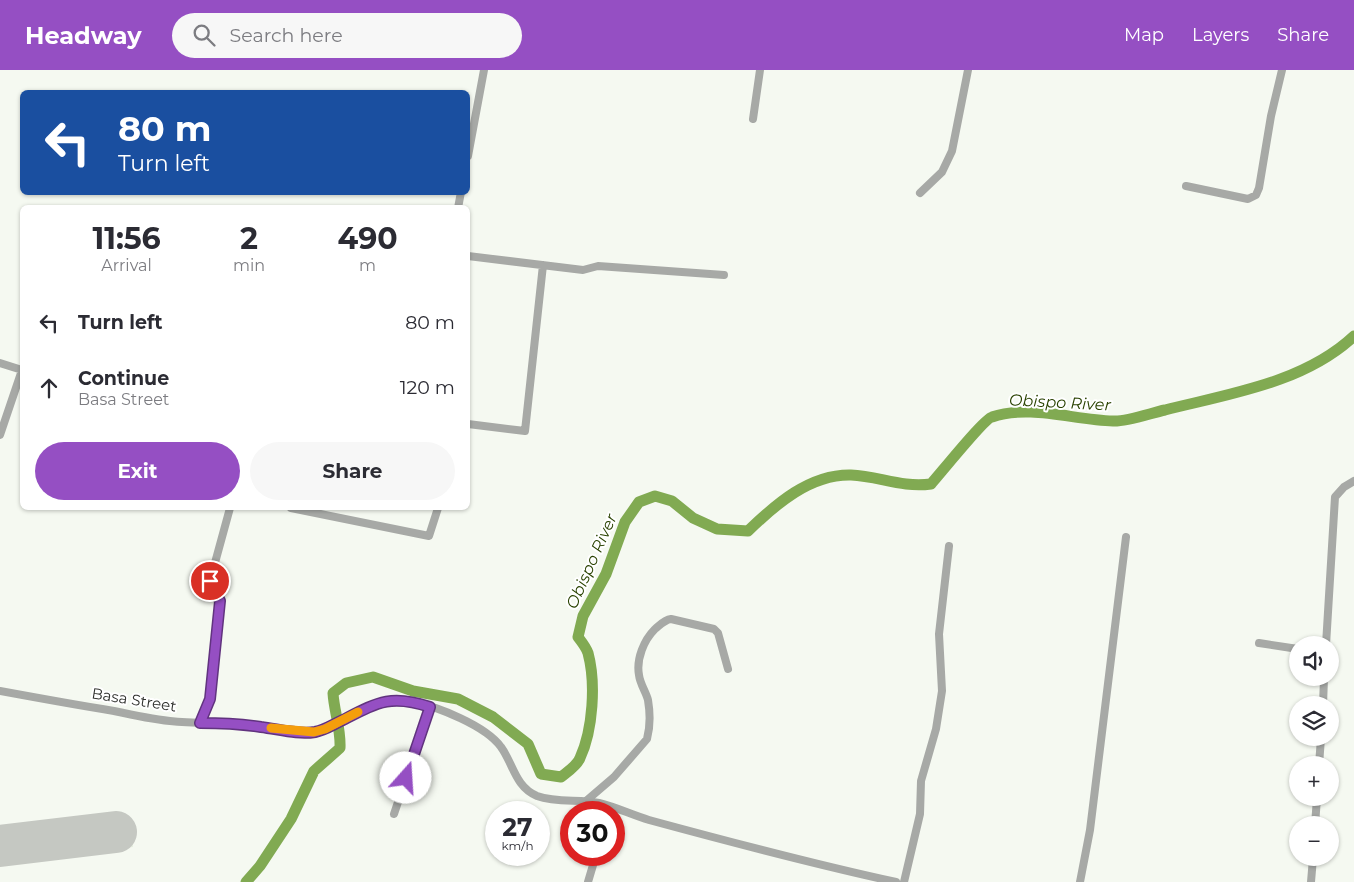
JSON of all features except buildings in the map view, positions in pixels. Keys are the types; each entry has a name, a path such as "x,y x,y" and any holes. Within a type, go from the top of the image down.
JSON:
{"street":[{"path":"470,145 484,70"},
{"path":"753,119 760,70"},
{"path":"920,193 942,172 952,151 968,70"},
{"path":"1186,186 1248,199 1256,195 1259,188 1271,116 1282,70"},
{"path":"470,256 584,270 598,266 724,275"},
{"path":"470,424 525,431 543,265"},
{"path":"0,363 20,369"},
{"path":"0,435 20,376"},
{"path":"1326,636 1334,497 1344,487 1354,481"},
{"path":"200,723 210,699 220,601 210,581 229,510"},
{"path":"301,510 428,536 437,510"},
{"path":"1080,882 1090,830 1126,537"},
{"path":"904,882 920,814 921,781 936,729 942,691 940,634 949,546"},
{"path":"586,801 614,777 648,739 648,702 639,676 638,667 644,643 648,636 666,620 671,619 714,629 718,632 728,669"},
{"path":"1259,643 1289,648"},
{"name":"Basa Street","path":"0,691 168,721 244,724 301,732 314,732 325,729 369,706 390,700 414,702 479,727 501,747 514,774 531,793 560,801"},
{"path":"394,814 430,707"},
{"name":"Basa Street","path":"625,813 845,871 896,882"},
{"path":"588,882 593,866"},
{"path":"1311,882 1312,866"}],"shaded area":[{"path":"129,819 133,847 0,862 0,834"}],"waterway":[{"name":"Obispo River","path":"246,882 260,866 291,819 314,771 340,748 333,693 346,683 373,677 413,691 458,699 493,717 528,744 541,774 561,777 574,766 579,761 588,734 592,706 590,665 587,651 578,637 583,616 606,574 625,522 639,502 655,496 672,501 693,518 717,529 748,531 795,492 808,485 836,476 851,475 900,483 931,484 972,436 992,417 1006,413 1036,412 1098,420 1118,421 1131,419 1239,392 1289,376 1334,352 1354,336"}],"runway":[{"path":"0,846 116,832"}],"slow traffic":[{"path":"271,728 314,732 325,729 358,712"}],"route":[{"path":"210,581 220,601 210,699 200,723 244,724 314,732 325,729 369,706 385,701 414,702 430,707 406,778"}]}
